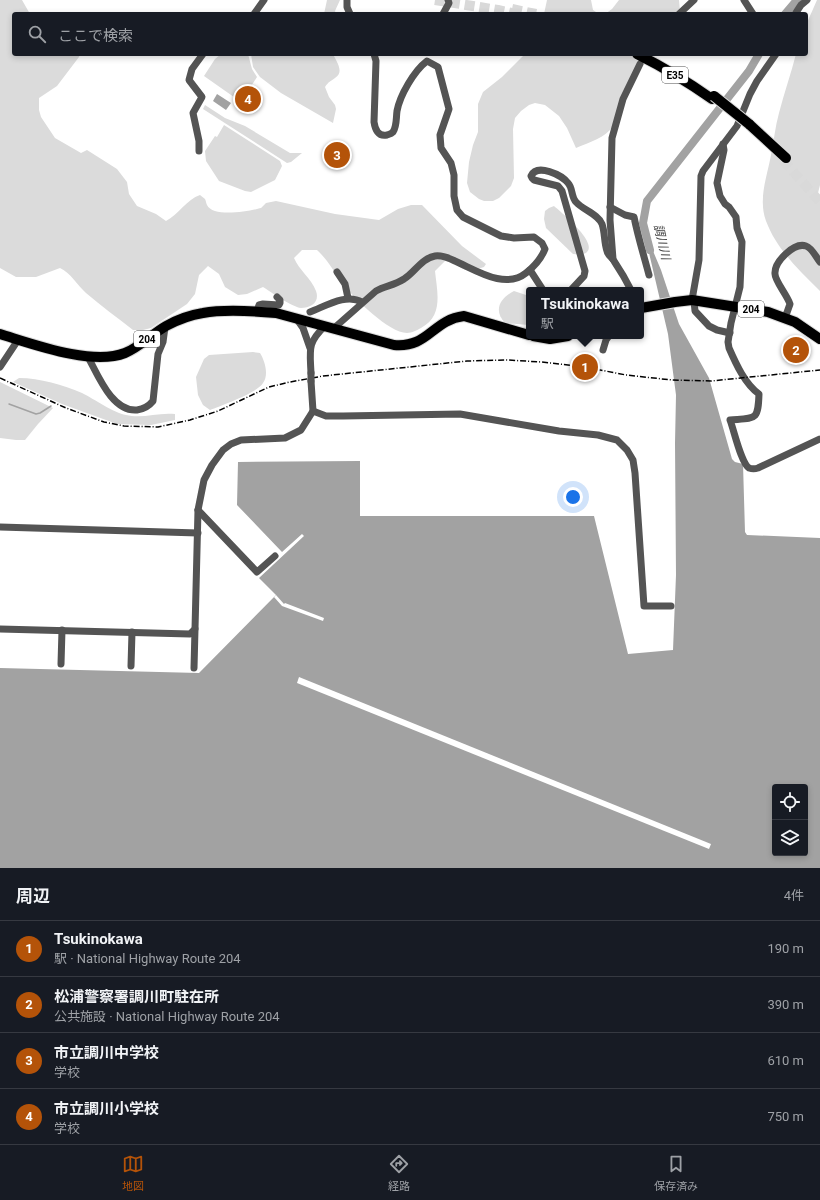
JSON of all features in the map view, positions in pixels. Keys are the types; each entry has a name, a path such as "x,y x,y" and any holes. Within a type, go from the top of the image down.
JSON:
{"highway":[{"name":"E35","path":"641,56 713,98"},
{"name":"E35","path":"648,56 690,80 748,125 784,159"},
{"name":"204","path":"644,307 693,300 768,312 785,318 807,329 820,339"},
{"name":"204","path":"0,334 67,353 88,357 106,356 125,353 164,327 182,318 203,313 257,311 295,317 329,328 394,345 404,346 423,340 444,322 453,317 464,316 526,334"}],"street":[{"path":"255,12 264,0"},
{"path":"346,0 349,12"},
{"path":"681,12 694,0"},
{"path":"744,0 752,12"},
{"path":"796,12 807,0"},
{"path":"444,12 450,1"},
{"path":"199,151 199,141 193,113 202,97 189,80 192,69 202,56"},
{"path":"310,348 314,338 380,289 405,279 425,260 435,256 445,257 489,276 504,280 522,276 530,270 541,259 545,249 542,243 534,237 514,238 501,236 463,217 457,210 454,196 454,175 451,163 442,148 440,135 449,109 438,67 425,57 423,63 402,95 397,110 396,125 393,132 385,136 375,130 376,61 375,56"},
{"path":"730,333 717,330 709,326 695,311 693,300 699,260 701,176 705,168 737,126 750,94 775,56"},
{"path":"613,259 610,207 612,138 623,99 640,64"},
{"path":"723,144 724,150 717,183 720,196 736,217 737,228 742,242 740,259 741,272 730,333 729,348 750,386 760,394 759,412 755,416 730,420 745,464 754,469 820,439"},
{"path":"574,287 584,276 585,271 562,191 558,186 534,180 531,176 532,172 537,170 543,170 566,181 570,185 574,200 599,220 602,224 607,252 613,259 629,287"},
{"path":"610,207 625,215 634,217 638,239 642,247 649,276"},
{"path":"785,318 790,304 774,276 778,263 794,247 804,245 809,248 820,262"},
{"path":"530,270 541,287"},
{"path":"337,272 345,284 348,298"},
{"path":"257,311 259,306 263,304 279,305 280,300 277,297"},
{"path":"310,312 348,298 358,299 362,302"},
{"path":"194,668 198,510 204,480 212,465 223,450 231,444 241,440 285,438 292,436 301,430 313,411 310,348 303,328 295,317"},
{"path":"88,357 110,396 118,404 128,410 138,410 149,406 153,401 158,354 163,342 164,327"},
{"path":"603,350 607,339"},
{"path":"0,367 18,340"},
{"path":"313,411 326,416 460,414 560,431 598,435 617,440 627,450 633,460 644,606 671,606"},
{"path":"198,510 258,572 274,556"},
{"path":"0,527 198,534"},
{"path":"0,629 190,634 195,629"},
{"path":"61,664 62,630"},
{"path":"131,666 132,632"}],"shaded area":[{"path":"0,0 22,0 29,12 12,12 12,56 79,56 57,86 39,98 39,110 41,117 55,138 81,153 87,150 117,169 127,182 129,194 137,206 156,214 166,221 191,200 200,195 205,199 207,205 211,209 216,211 241,212 261,208 266,203 276,201 335,214 379,220 398,209 411,205 422,205 462,246 486,264 484,267 466,270 445,261 435,271 438,295 436,310 433,317 421,328 407,333 391,327 363,306 343,284 328,262 317,250 302,250 294,258 316,291 316,301 310,306 302,308 297,307 263,287 247,294 238,295 225,287 219,274 208,266 199,275 195,294 187,304 151,328 143,330 133,330 86,293 71,276 60,268 36,277 16,277 0,268"},
{"path":"327,0 340,0 335,12 324,12"},
{"path":"547,0 591,0 593,10 596,12 544,12"},
{"path":"619,0 679,0 680,11 608,12"},
{"path":"817,0 820,0 820,185 818,193 820,199 820,291 789,259 776,241 766,221 763,204 764,188 776,124 795,56 808,56 808,20"},
{"path":"219,56 249,56 252,69 257,77 241,102 204,76"},
{"path":"251,56 334,56 340,70 338,76 325,87 336,109 333,123 281,93 260,77 253,67"},
{"path":"523,56 646,56 637,70 613,126 606,134 592,142 576,148 567,128 559,116 545,105 535,103 529,105 521,111 515,118 513,129 514,178 511,186 499,198 493,201 484,201 470,192 467,183 469,162 478,132 478,104 483,92 502,77"},
{"path":"217,94 231,103 226,110 213,101"},
{"path":"205,105 225,118 245,126 290,153 302,153 291,162 287,163 203,109"},
{"path":"224,125 280,161 282,166 275,180 251,192 219,181 206,161 205,151 215,136 217,137"},
{"path":"554,206 578,228 584,236 588,243 589,249 586,253 573,254 546,228 544,219 545,211"},
{"path":"648,239 661,270 679,324 709,378 732,459 735,462 743,464 745,532 747,535 820,538 820,868 0,868 0,668 199,673 276,595 259,578 304,536 302,534 282,552 237,505 238,462 360,461 360,516 594,516 628,654 673,650 676,575 676,395 668,334 646,240"},
{"path":"514,291 526,295 526,325 505,323 501,318 499,314 500,305 509,294"},
{"path":"253,352 260,353 266,368 266,376 263,383 254,391 210,410 203,405 198,395 196,377 204,359 209,355"},
{"path":"19,378 51,382 67,387 82,393 121,414 138,416 175,414 175,420 151,425 117,424 62,404 13,382"},
{"path":"0,382 53,408 25,440 0,438"}],"pier":[{"path":"276,595 284,604 285,603 324,618 323,621 282,606 274,597"},
{"path":"299,677 711,844 709,849 297,683"}],"waterway":[{"name":"調川川","path":"787,12 797,0"},
{"name":"調川川","path":"650,250 643,223 647,201 749,71 758,56"},
{"path":"9,404 36,414 51,406"}],"tunnel":[{"path":"435,0 508,12"},
{"path":"512,9 526,12"},
{"path":"783,160 820,202"}],"railway":[{"path":"0,378 66,408 104,422 124,426 158,427 190,420 218,411 269,387 290,382 323,376 467,361 507,360 542,362 585,367 626,375 672,380 711,381 820,370"}],"place":[{"name":"市立調川小学校","path":"248,99"},
{"name":"市立調川中学校","path":"337,155"},
{"name":"松浦警察署調川町駐在所","path":"796,350"},
{"name":"Tsukinokawa","path":"585,367"}]}
